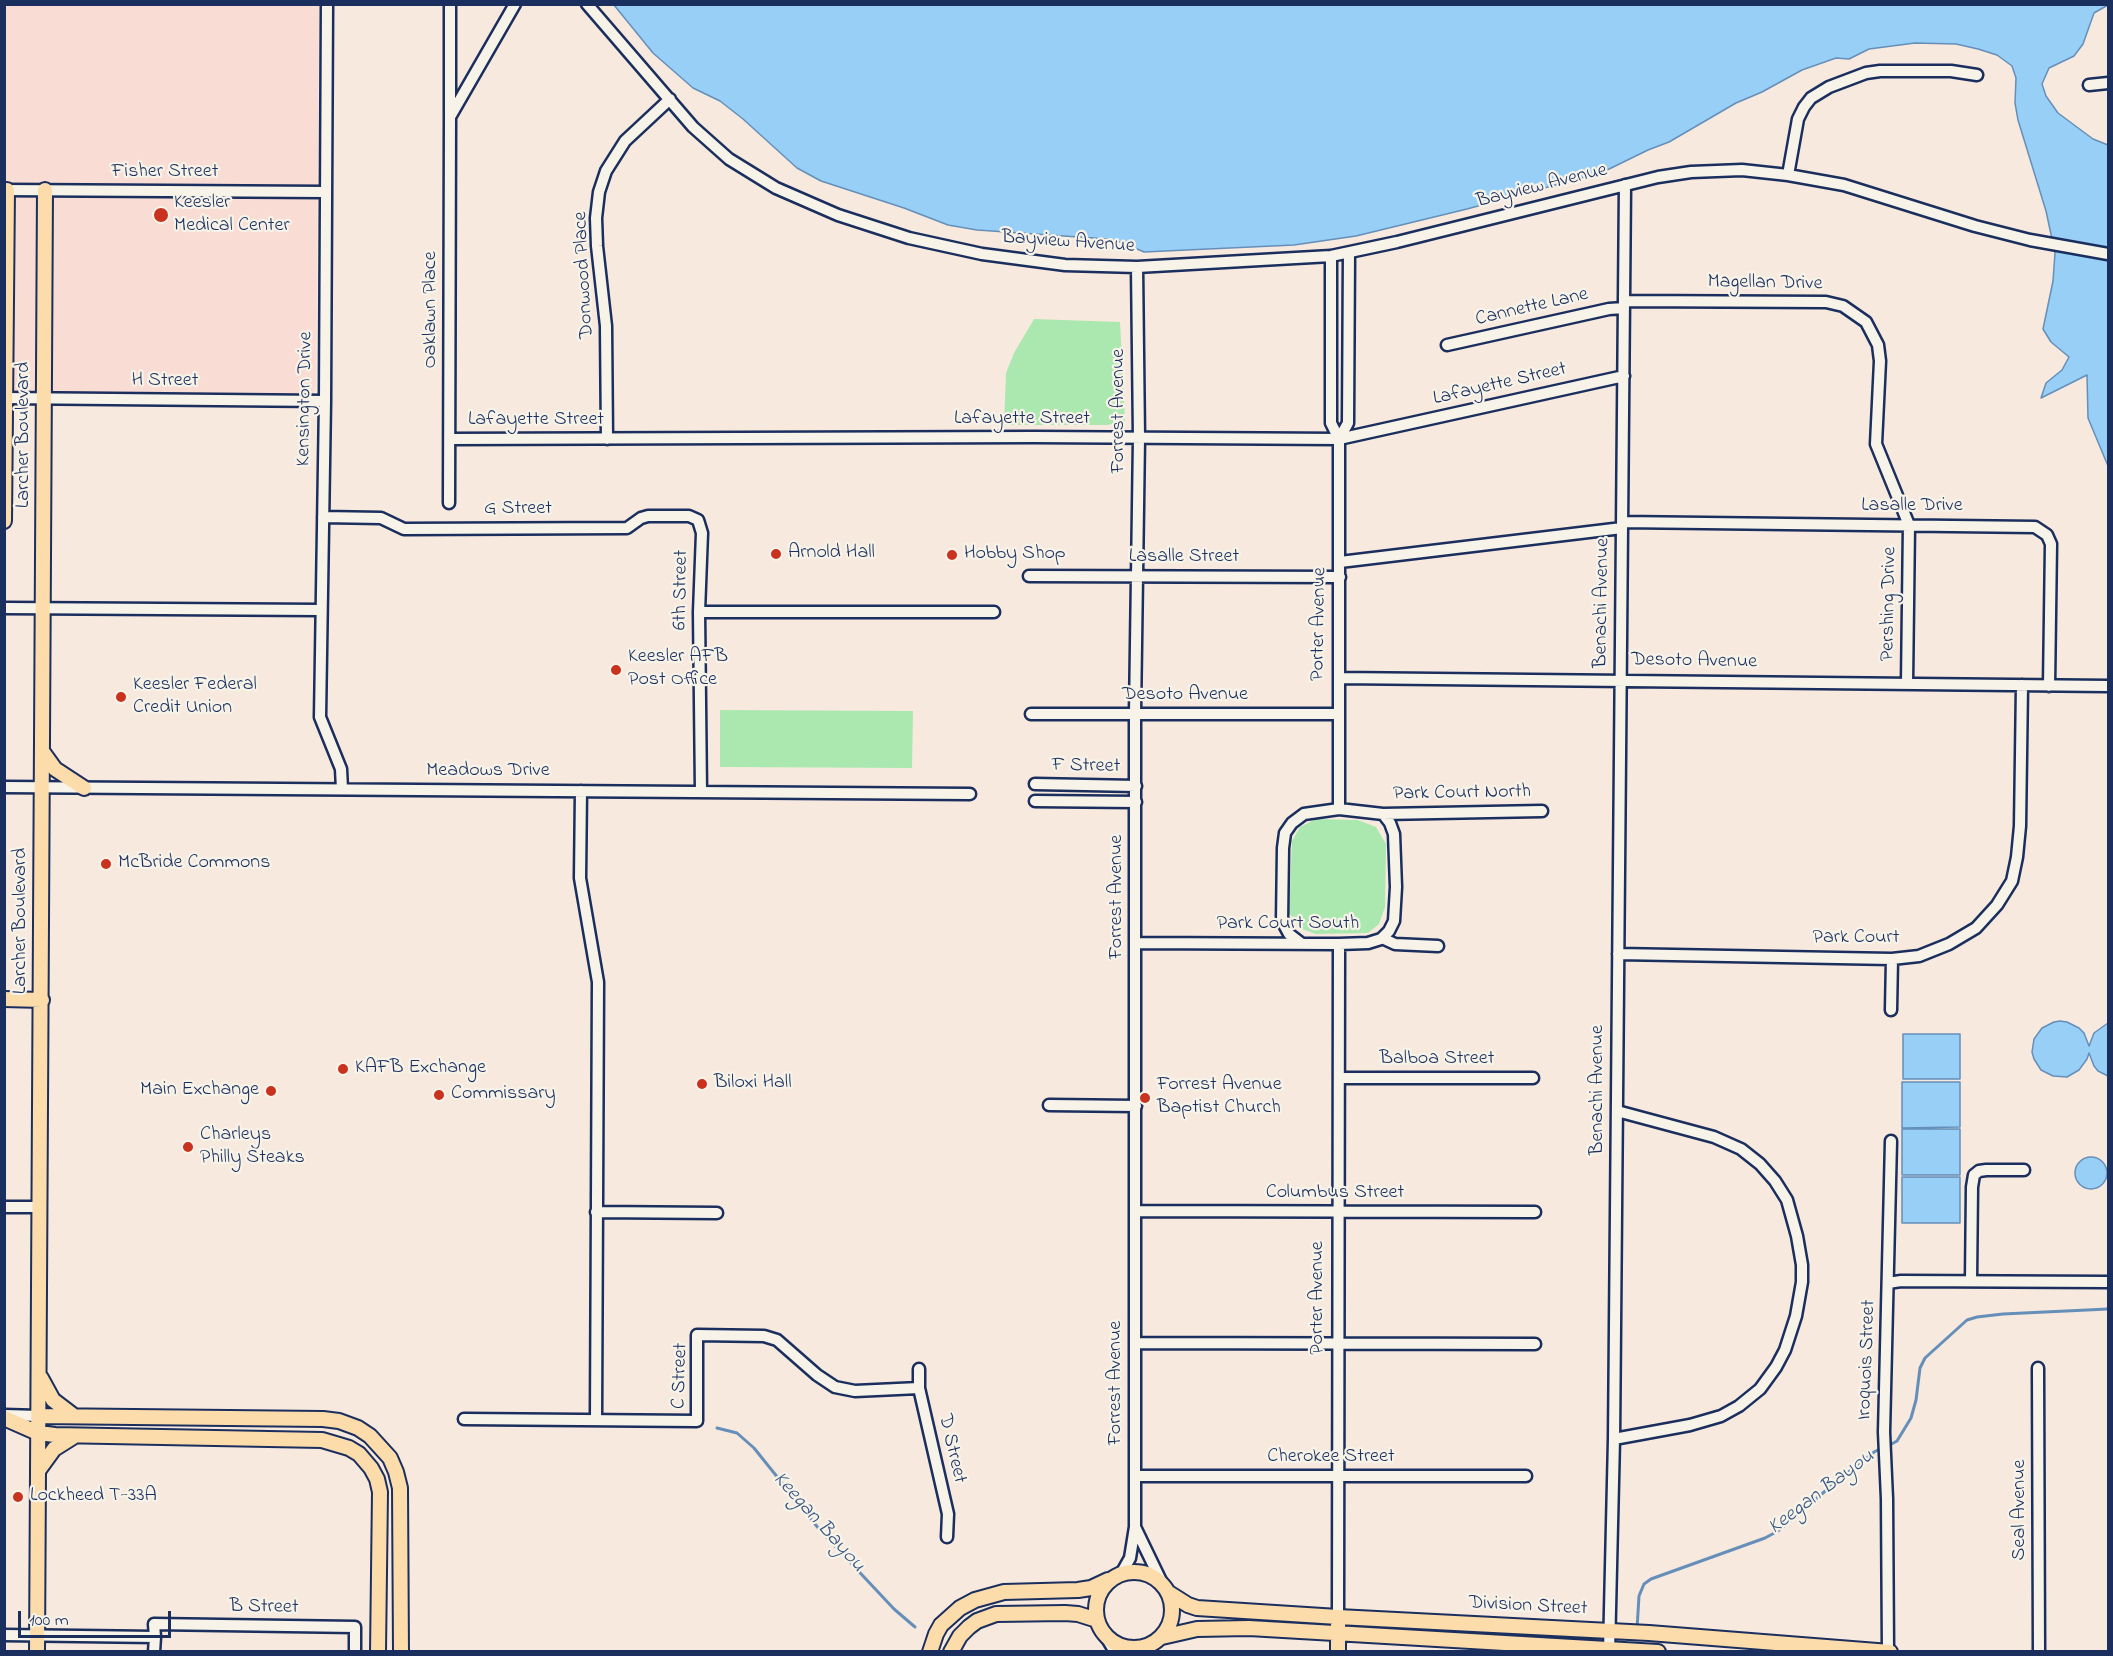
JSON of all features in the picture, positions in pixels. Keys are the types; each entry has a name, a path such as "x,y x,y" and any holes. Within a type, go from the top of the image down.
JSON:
{"main road":[{"name":"Larcher Boulevard","path":"4,520 6,190"},
{"name":"Larcher Boulevard","path":"37,1652 45,190"},
{"path":"42,751 55,769 84,788"},
{"path":"4,999 42,1000"},
{"path":"39,1372 48,1394 74,1416"},
{"path":"39,1416 323,1419 339,1421 358,1428 370,1436 390,1458 400,1488 401,1652"},
{"path":"4,1417 38,1433 75,1436 322,1440 349,1448 359,1454 371,1468 380,1492 378,1652"},
{"path":"38,1471 54,1449 75,1436"},
{"path":"930,1652 941,1625 960,1608 989,1594 1091,1588 1117,1576 1128,1572 1143,1573 1165,1588 1173,1608 1167,1630 1153,1644 1127,1648 1112,1642 1106,1637 1097,1620 1098,1596 1102,1589 1117,1576"},
{"name":"Division Street","path":"1165,1588 1188,1605 1197,1608 1649,1633 1889,1651"},
{"path":"951,1652 960,1636 977,1621 996,1614 1078,1614 1097,1620"},
{"name":"Porter Avenue","path":"1338,1617 1338,1652"},
{"name":"Division Street","path":"1153,1644 1197,1629 1214,1627 1338,1633 1485,1647 1658,1652"}],"street":[{"name":"Kensington Drive","path":"327,4 325,401 320,717 341,769 342,789"},
{"name":"Oaklawn Place","path":"449,503 450,4"},
{"name":"Oaklawn Place","path":"450,117 515,4"},
{"name":"Bayview Avenue","path":"587,4 693,127 729,159 776,188 838,215 909,238 982,254 1065,265 1137,267 1331,256 1674,174 1718,170 1761,171 1788,175"},
{"path":"1977,75 1951,71 1880,71 1829,87 1811,98 1798,119 1788,175 1844,185 1975,226 2030,240 2109,254"},
{"path":"2089,85 2109,83"},
{"name":"Donwood Place","path":"607,439 606,326 596,218 599,192 606,171 625,141 670,99"},
{"name":"Benachi Avenue","path":"1609,1650 1614,1439 1625,185"},
{"name":"Fisher Street","path":"6,190 326,192"},
{"name":"Porter Avenue","path":"1339,439 1348,423 1349,253"},
{"name":"Porter Avenue","path":"1331,256 1331,423 1339,439 1341,562 1339,809"},
{"name":"Forrest Avenue","path":"1117,1576 1130,1558 1135,1527 1135,713 1139,438 1137,267"},
{"name":"Magellan Drive","path":"1624,304 1826,302 1855,312 1866,322 1878,345 1881,361 1876,444 1909,525"},
{"name":"Cannette Lane","path":"1447,345 1624,304"},
{"name":"Lafayette Street","path":"450,439 1339,439 1624,376"},
{"name":"H Street","path":"5,398 325,401"},
{"name":"G Street","path":"323,517 381,518 404,529 416,529 627,528 648,516 689,516 698,520 702,533"},
{"path":"1341,562 1622,525"},
{"name":"Lasalle Drive","path":"1622,525 2035,526 2047,535 2051,544 2049,686"},
{"name":"Pershing Drive","path":"1907,683 1909,525"},
{"name":"6th Street","path":"701,792 699,612 702,533"},
{"name":"Lasalle Street","path":"1029,576 1340,577"},
{"path":"4,608 321,610"},
{"path":"699,612 994,612"},
{"name":"Desoto Avenue","path":"1339,678 2109,686"},
{"name":"Park Court","path":"1618,954 1892,959 1919,956 1949,944 1976,928 1997,905 2012,880 2017,857 2020,826 2022,685"},
{"name":"Desoto Avenue","path":"1031,714 1339,714"},
{"name":"F Street","path":"1035,784 1136,786"},
{"name":"Meadows Drive","path":"4,787 970,794"},
{"path":"581,791 580,878 598,982 596,1420"},
{"name":"F Street","path":"1035,801 1136,802"},
{"name":"Park Court North","path":"1302,944 1289,934 1282,921 1283,848 1285,833 1292,823 1304,814 1339,809 1383,814 1542,811"},
{"name":"Park Court North","path":"1382,938 1394,921 1396,887 1394,834 1383,814"},
{"name":"Park Court South","path":"1135,943 1339,944 1368,943 1382,938 1395,944 1438,946"},
{"name":"Porter Avenue","path":"1338,1617 1339,944"},
{"path":"1891,1010 1892,959"},
{"name":"Balboa Street","path":"1340,1078 1533,1078"},
{"path":"1048,1105 1136,1106"},
{"path":"1614,1439 1690,1425 1721,1416 1739,1406 1760,1389 1785,1350 1796,1316 1802,1274 1797,1236 1786,1200 1775,1181 1760,1164 1741,1149 1714,1137 1617,1111"},
{"name":"Iroquois Street","path":"1889,1651 1884,1432 1891,1141"},
{"path":"1971,1280 1974,1175 1978,1171 1986,1170 2024,1170"},
{"path":"4,1207 40,1208"},
{"name":"Columbus Street","path":"1135,1211 1535,1212"},
{"path":"596,1212 717,1213"},
{"path":"1888,1283 1971,1280 2109,1282"},
{"name":"C Street","path":"464,1419 697,1421 697,1335 756,1335 777,1340 817,1375 835,1387 855,1391 919,1388"},
{"path":"1136,1343 1535,1344"},
{"name":"Seal Avenue","path":"2038,1368 2039,1652"},
{"name":"D Street","path":"919,1369 919,1388 948,1514 947,1537"},
{"path":"4,1417 39,1416"},
{"name":"Cherokee Street","path":"1135,1476 1526,1476"},
{"name":"Forrest Avenue","path":"1135,1527 1165,1588"},
{"name":"B Street","path":"155,1636 154,1624 355,1627 355,1652"},
{"path":"4,1635 155,1636 154,1652"},
{"path":"1106,1637 1115,1652"}],"shaded area":[{"name":"Keesler Medical Center","path":"5,5 319,5 316,386 313,394 5,392"}],"green space":[{"path":"1034,319 1120,322 1125,422 1107,425 1004,425 1006,373 1014,353"},
{"path":"720,710 913,711 912,768 720,767"},
{"path":"1316,819 1358,820 1376,827 1386,844 1385,907 1379,924 1368,933 1316,934 1302,929 1289,913 1292,841 1300,827"}],"water":[{"path":"614,5 2108,5 2094,13 2083,44 2074,56 2049,68 2042,84 2046,96 2058,113 2093,139 2108,145 2108,466 2088,418 2087,375 2041,398 2046,383 2062,370 2069,357 2051,342 2043,329 2053,281 2055,253 2046,211 2018,120 2015,103 2016,78 2012,66 1997,55 1978,49 1956,44 1915,43 1869,49 1849,59 1836,58 1802,70 1736,103 1669,142 1603,172 1467,209 1356,236 1294,245 1144,252 1121,242 1107,239 977,230 948,225 821,181 797,168 720,101 693,88 653,53"},
{"path":"2060,1021 2079,1028 2084,1033 2089,1046 2094,1033 2108,1023 2108,1076 2098,1071 2089,1053 2079,1070 2067,1077 2053,1076 2041,1070 2032,1052 2034,1039 2042,1028"},
{"path":"1903,1034 1960,1034 1960,1079 1903,1079"},
{"path":"1902,1082 1960,1082 1960,1127 1902,1128"},
{"path":"1902,1129 1960,1129 1960,1175 1902,1175"},
{"path":"2091,1157 2102,1162 2107,1173 2102,1184 2091,1189 2080,1184 2075,1173 2080,1162"},
{"path":"1902,1177 1960,1177 1960,1223 1902,1223"}],"waterway":[{"name":"Keegan Bayou","path":"1888,1446 1897,1441 1911,1418 1920,1368 1925,1358 1967,1320 2003,1314 2108,1309"},
{"name":"Keegan Bayou","path":"717,1428 737,1433 754,1448 819,1529 894,1609 915,1627"},
{"name":"Keegan Bayou","path":"1637,1629 1639,1596 1644,1584 1651,1579 1765,1538 1778,1531 1836,1482 1882,1448"}],"place":[{"name":"Keesler Medical Center","path":"161,215"},
{"name":"Arnold Hall","path":"776,554"},
{"name":"Hobby Shop","path":"952,555"},
{"name":"Keesler AFB Post Office","path":"616,670"},
{"name":"Keesler Federal Credit Union","path":"121,697"},
{"name":"McBride Commons","path":"106,864"},
{"name":"KAFB Exchange","path":"343,1069"},
{"name":"Biloxi Hall","path":"702,1084"},
{"name":"Main Exchange","path":"271,1091"},
{"name":"Commissary","path":"439,1095"},
{"name":"Forrest Avenue Baptist Church","path":"1145,1098"},
{"name":"Charleys Philly Steaks","path":"188,1147"},
{"name":"Lockheed T-33A","path":"18,1497"}]}
